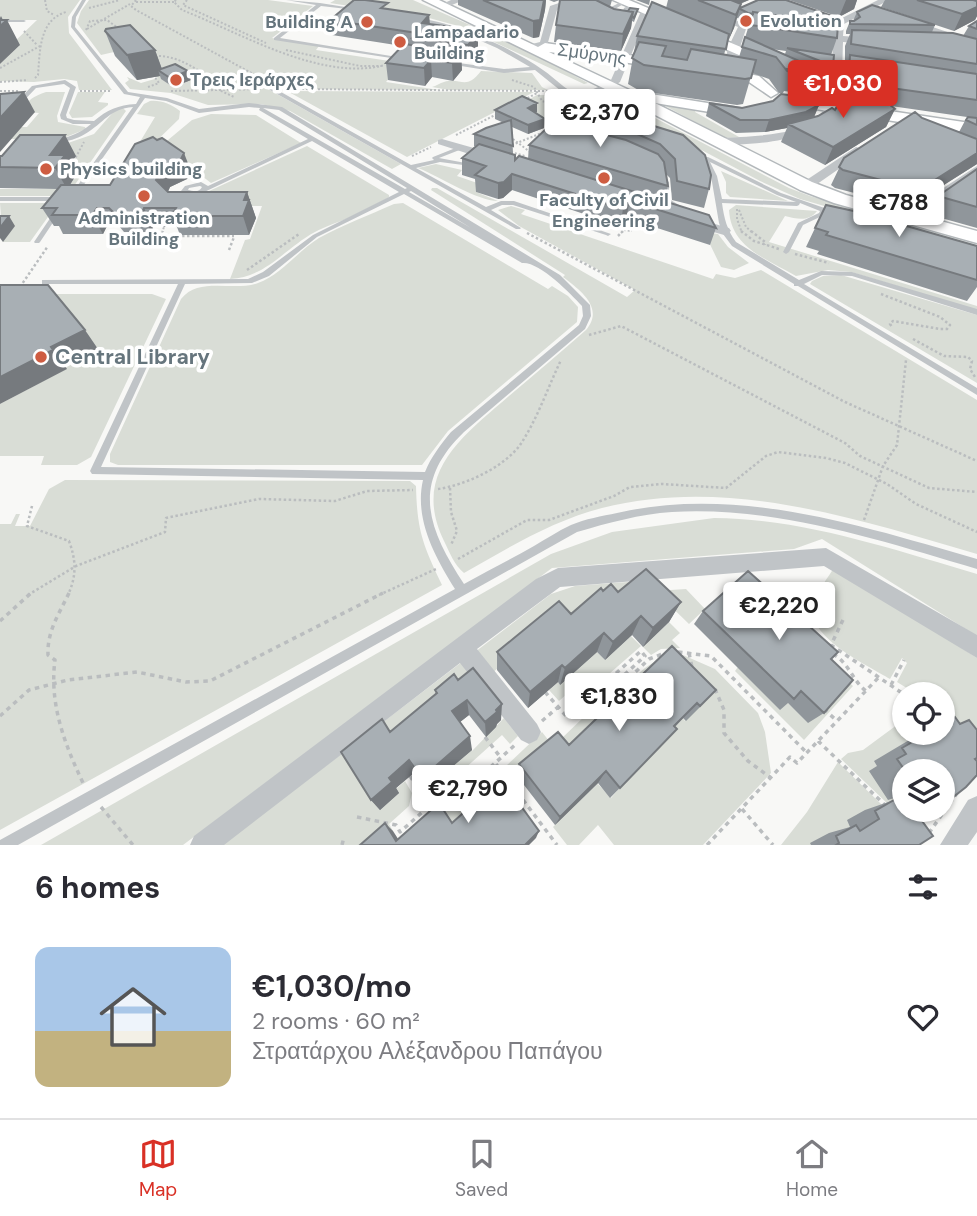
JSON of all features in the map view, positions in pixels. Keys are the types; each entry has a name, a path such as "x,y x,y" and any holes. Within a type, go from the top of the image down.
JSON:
{"street":[{"path":"436,3 460,0"},
{"path":"531,47 544,44 549,6 577,0"},
{"path":"679,0 743,26 784,32"},
{"path":"839,23 885,0"},
{"path":"436,3 722,141 806,186 840,199 977,237"},
{"path":"855,4 880,13"},
{"path":"619,8 642,10 738,51 831,100 945,133 977,130"},
{"path":"608,85 615,82 639,26 642,10"},
{"path":"722,17 732,13"},
{"path":"828,19 850,27"},
{"path":"905,21 977,53"},
{"path":"722,141 793,133 821,121 831,100 839,23"},
{"path":"726,74 738,51 743,26"},
{"path":"797,34 838,40 880,38 860,30"},
{"path":"946,41 966,31"},
{"path":"946,41 977,45"},
{"name":"Σμύρνης","path":"531,47 676,66"},
{"path":"738,51 776,55"},
{"path":"823,62 849,66"},
{"path":"701,70 754,79 766,102"},
{"path":"626,94 734,112 766,102 831,100 876,109 895,120 977,124"},
{"path":"442,142 520,160"},
{"path":"806,186 866,147"},
{"path":"907,218 977,170"},
{"path":"659,211 723,226"},
{"path":"204,845 543,586 558,578 826,557 977,647"},
{"path":"463,649 529,732"},
{"path":"953,845 977,809"}],"lane":[{"path":"84,0 73,23 76,32 122,90 132,95 167,100 199,111 249,104 280,108 557,277 586,306 587,316 582,327 456,434 438,455 428,476 425,512 429,533 442,561 461,589"},
{"path":"288,0 362,10"},
{"path":"320,4 276,39 391,57 407,56"},
{"path":"415,18 486,40 533,67 549,86 575,99 605,118 591,113 575,99"},
{"path":"606,19 614,22"},
{"path":"0,22 24,22"},
{"path":"438,23 438,33"},
{"path":"627,24 639,26"},
{"path":"450,35 486,40"},
{"path":"449,63 504,71 533,67"},
{"path":"0,110 12,110 34,87 65,82 73,87 64,119 97,123"},
{"path":"575,99 608,85"},
{"path":"272,89 518,228"},
{"path":"37,242 143,97"},
{"path":"249,104 276,116 498,248 557,277"},
{"path":"46,141 81,136 114,107 135,105"},
{"path":"203,191 312,139"},
{"path":"381,180 390,174 460,148"},
{"path":"723,226 715,173 695,152 756,184 806,205 837,214"},
{"path":"430,161 454,161 469,166"},
{"path":"663,174 667,183 667,202 683,209"},
{"path":"46,282 254,280 266,274 315,236 412,188"},
{"path":"0,199 71,199"},
{"path":"720,201 806,205"},
{"path":"486,209 501,203 514,203 608,234"},
{"path":"786,252 800,224 822,214 824,210"},
{"path":"709,217 723,226 739,248 977,392"},
{"path":"797,284 821,273 852,274 977,312"},
{"path":"182,282 95,471 428,476"},
{"path":"5,845 575,528 640,512 672,508 743,510 816,520 977,564"}],"path":[{"path":"45,0 47,11 54,15"},
{"path":"0,82 36,78 40,46 54,15 120,0"},
{"path":"76,32 86,30 90,21 103,19 136,0"},
{"path":"132,3 174,2 169,0"},
{"path":"132,3 131,6 136,10 193,41 205,51 282,89"},
{"path":"103,19 125,32"},
{"path":"24,31 30,40 40,46"},
{"path":"0,68 40,46"},
{"path":"158,52 220,84 219,90"},
{"path":"149,57 163,54"},
{"path":"385,65 389,64"},
{"path":"509,79 534,87 540,99 549,104 591,113"},
{"path":"172,91 282,89 537,92"},
{"path":"219,90 249,104"},
{"path":"0,91 22,91"},
{"path":"79,91 112,91"},
{"path":"518,103 537,92"},
{"path":"402,161 498,113"},
{"path":"486,119 495,126"},
{"path":"512,145 547,131"},
{"path":"508,136 530,152"},
{"path":"510,151 520,160 537,146"},
{"path":"81,153 69,169 92,169"},
{"path":"180,161 213,186"},
{"path":"108,171 126,171"},
{"path":"765,245 765,242 746,227 738,206 738,229 751,239 765,245 786,252 834,264"},
{"path":"150,242 159,242 168,219"},
{"path":"518,228 772,365 897,426 977,461"},
{"path":"618,236 624,230 632,231"},
{"path":"163,236 234,235 229,250"},
{"path":"18,291 48,245"},
{"path":"877,292 940,317 950,325 947,329 940,329 894,321 890,324 897,331"},
{"path":"584,337 621,326 845,443 860,456 929,488 977,492"},
{"path":"908,337 944,356 968,357 973,365 971,373 977,379"},
{"path":"860,531 883,466 897,445 907,350"},
{"path":"0,621 22,597 76,565 165,533 166,517 275,498 335,501 367,491 450,488 508,455 521,443 562,357"},
{"path":"449,548 457,531 450,512 450,488"},
{"path":"32,506 27,526 69,541 76,565 76,580 54,626 47,653 55,660 52,684 62,741 82,784 133,845"},
{"path":"843,620 831,645 891,685 904,660"},
{"path":"543,690 567,717 640,651 645,656 622,677 626,681 657,655 689,653 711,656 807,753"},
{"path":"829,652 849,664 858,685 866,691"},
{"path":"689,653 693,674"},
{"path":"707,845 790,757 797,764 879,677"},
{"path":"710,685 722,703 726,723 724,733 748,761 771,778"},
{"path":"822,708 837,721"},
{"path":"357,817 396,825 400,832 454,784 462,793 501,758 485,737"},
{"path":"818,741 892,811"},
{"path":"495,763 557,845"},
{"path":"410,776 430,806"},
{"path":"923,842 962,786"},
{"path":"742,809 773,845"},
{"path":"342,845 344,837"}],"shaded area":[{"path":"0,0 80,0 68,17 69,33 112,90 79,90 77,81 64,79 0,81 0,64 19,46 11,45 37,20 0,20"},
{"path":"89,0 268,0 313,6 272,38 319,46 316,50 403,63 386,82 439,90 268,89 401,164 392,169 290,111 261,104 208,105 171,93 130,89 125,83 129,80 127,77 141,83 158,78 114,52 101,55 77,23"},
{"path":"335,0 413,0 527,50 588,83 584,84 462,27 429,18 330,3"},
{"path":"481,71 532,73 542,87 548,90 449,90 432,87 442,82 467,82"},
{"path":"287,91 534,92 407,157"},
{"path":"46,92 65,92 57,116 58,122 86,129 61,139 0,139 0,127 27,127 39,113 23,112 26,104"},
{"path":"78,92 105,92 98,102 108,105 92,117 72,118 69,113"},
{"path":"537,95 557,95 586,112 544,128 533,121 500,115"},
{"path":"613,96 789,188 977,245 977,250 800,199 760,181 605,99"},
{"path":"150,101 173,106 180,111 179,119 145,152 135,150 155,117 137,114 144,104"},
{"path":"658,102 697,107 695,112 739,137 725,138"},
{"path":"123,108 126,111 67,196 0,196 0,189 67,189 62,175 75,157 68,143 94,134 115,110"},
{"path":"211,114 256,115 301,143 211,183 162,145 192,120"},
{"path":"307,146 389,197 372,208 315,232 255,273 230,279 245,240 250,239 262,206 240,206 196,197"},
{"path":"436,164 462,170 457,176 483,185 476,192 498,201 470,193 418,168"},
{"path":"721,171 788,201 730,197 726,193 726,182"},
{"path":"437,188 627,297 635,290 519,226 498,210 511,206 525,210 521,214 713,279 716,274 735,278 761,270 977,400 977,554 886,528 792,506 744,499 697,497 649,499 602,508 531,536 464,573 450,554 435,517 434,495 446,458 474,426 586,330 593,314 588,300 563,277 565,275 431,190"},
{"path":"0,203 58,203 30,242 3,242"},
{"path":"403,203 548,289 552,286 568,296 578,307 577,322 448,431 422,465 118,465 110,462 110,454 181,299 188,292 207,286 258,283 274,274 319,238 394,204"},
{"path":"736,205 817,211 807,218 785,216 769,242 977,306 977,310 851,272 828,270 796,276 763,258 743,243 731,223 729,210"},
{"path":"704,232 718,234 728,247 749,263 734,270 721,267"},
{"path":"841,275 977,315 977,383 810,284 823,276"},
{"path":"38,294 152,294 166,299 91,457 77,465 41,465 44,456 0,456 0,404 66,369 65,366 97,348"},
{"path":"65,480 410,481 416,486 422,537 442,585 0,830 0,524 11,524 16,514 20,514 15,526 30,526 49,489"},
{"path":"714,518 781,524 847,537 977,574 977,636 822,539 794,549 552,568 183,845 41,845 551,554 612,532"},
{"path":"835,566 977,658 977,737 974,739 955,722 955,682 897,682 907,663 902,658 890,679 853,658 827,638 813,616 813,604"},
{"path":"628,582 636,590 509,658 479,685 396,789 405,781 412,793 409,806 389,824 393,831 377,845 222,845 551,594 575,586"},
{"path":"686,589 705,609 689,624 655,591"},
{"path":"669,622 680,633 672,640 680,648 661,649 651,655 643,647"},
{"path":"789,628 853,686 804,740 735,671 738,667 787,702 809,722"},
{"path":"631,636 641,646 577,702 568,693 559,701 549,690 558,682 560,685 593,648 605,660"},
{"path":"683,655 715,669 758,713 765,732 771,773 703,845 614,845 598,825 579,845 567,845 553,827 597,783 611,798 681,716 685,721 700,706 631,692 625,686 657,661"},
{"path":"613,689 623,699 571,750 561,739"},
{"path":"504,718 518,736 510,744 502,735 432,798 426,789 463,757 458,732 472,751"},
{"path":"892,729 892,745 955,745 973,764 955,789 955,759 892,759 890,806 841,759 848,753 863,750"},
{"path":"542,732 553,746 517,782 505,767"},
{"path":"838,762 892,815 892,822 900,822 919,841 917,845 781,845 807,812"},
{"path":"492,778 504,795 455,831 410,829 446,796 457,810"}],"building":[{"path":"354,0 388,3 381,8 429,15 422,23 474,30 471,33 478,34 468,45 412,38 417,33 330,20"},
{"path":"483,0 544,0 540,20 533,21"},
{"path":"560,0 596,0 614,9 633,12 623,34 556,25"},
{"path":"698,0 731,0 741,4 736,15"},
{"path":"758,0 786,0 835,17 835,24 753,14 740,9"},
{"path":"917,0 973,0 977,1 977,7 962,14"},
{"path":"652,2 729,34 726,49 637,36"},
{"path":"872,5 935,25 850,24 850,21 860,17 857,12"},
{"path":"630,8 638,9 634,18 633,12 628,11"},
{"path":"753,12 838,24 837,38 749,25"},
{"path":"977,21 977,29 969,26"},
{"path":"130,25 155,50 127,55 105,31"},
{"path":"852,30 953,33 977,39 977,64 851,44"},
{"path":"745,37 833,76 787,71 776,57 742,47"},
{"path":"639,42 666,46 662,56 687,60 691,49 756,60 751,78 745,79 644,65 632,58"},
{"path":"404,44 461,52 452,63 431,60 424,68 386,63"},
{"path":"787,48 834,55 833,66"},
{"path":"850,55 977,74 977,100 891,88 849,70"},
{"path":"175,64 188,71 170,78 158,70"},
{"path":"24,92 0,118 0,94"},
{"path":"781,94 810,98 819,105 806,112 769,120 740,120 709,103 742,108 773,101"},
{"path":"522,96 537,103 528,108 545,119 528,125 495,110"},
{"path":"842,97 889,104 895,109 833,147 788,124 818,116 832,108 835,110"},
{"path":"568,108 583,112 576,121 579,128 626,140 658,154 664,162 668,186 529,145"},
{"path":"599,109 683,135 705,155 711,175 709,189 677,181 675,159 660,144 635,133 588,121"},
{"path":"915,112 922,118 977,139 977,153 919,190 839,167 844,158"},
{"path":"968,117 977,118 977,125 966,120"},
{"path":"511,120 513,146 474,134 486,128"},
{"path":"20,135 65,135 50,155 65,155 55,168 0,167 0,156"},
{"path":"153,137 157,140 162,138 184,153 180,161 162,168 156,180 168,192 247,192 244,200 249,200 243,216 172,216 176,208 144,208 142,213 114,213 109,208 97,208 92,215 52,215 57,208 42,208 61,185 110,185 135,144"},
{"path":"479,144 515,155 515,160 519,156 709,215 716,228 630,201 623,209 512,174 504,182 498,183 475,175 486,166 462,158"},
{"path":"977,169 977,207 938,196"},
{"path":"857,203 899,215 896,223 977,246 977,280 826,235 828,232 815,228 826,205 854,211"},
{"path":"0,216 9,216 0,228"},
{"name":"Central Library","path":"0,285 48,285 85,330 0,377"},
{"path":"646,569 681,602 653,628 641,616 613,642 604,633 565,668 562,665 530,692 497,652 559,601 571,614 601,588 603,591 611,584 618,592"},
{"path":"748,571 838,652 831,659 853,680 824,713 801,691 794,699 703,611"},
{"path":"672,646 716,690 700,706 697,703 674,726 677,729 620,788 606,771 560,817 519,764 558,732 569,745"},
{"path":"473,668 502,704 497,712 485,722 467,700 452,711 470,736 422,778 409,760 389,778 392,782 371,800 341,752 382,719 390,732 437,693 435,690 454,674 458,680"},
{"path":"955,717 960,724 969,720 977,730 977,775 955,796 955,759 897,759 906,754 902,748 907,745 955,745"},
{"path":"505,784 539,831 525,845 360,845 385,823 396,841 439,803 452,823 491,788 495,793"},
{"path":"892,801 892,822 923,822 933,836 919,845 836,845 839,843 836,836 856,825 860,831 879,819 875,811"}],"place":[{"name":"Evolution","path":"746,21"},
{"name":"Building A","path":"367,22"},
{"name":"Lampadario Building","path":"400,42"},
{"name":"Τρεις Ιεράρχες","path":"176,80"},
{"name":"Physics building","path":"46,169"},
{"name":"Faculty of Civil Engineering","path":"604,178"},
{"name":"Administration Building","path":"144,196"},
{"name":"Central Library","path":"41,357"}]}
